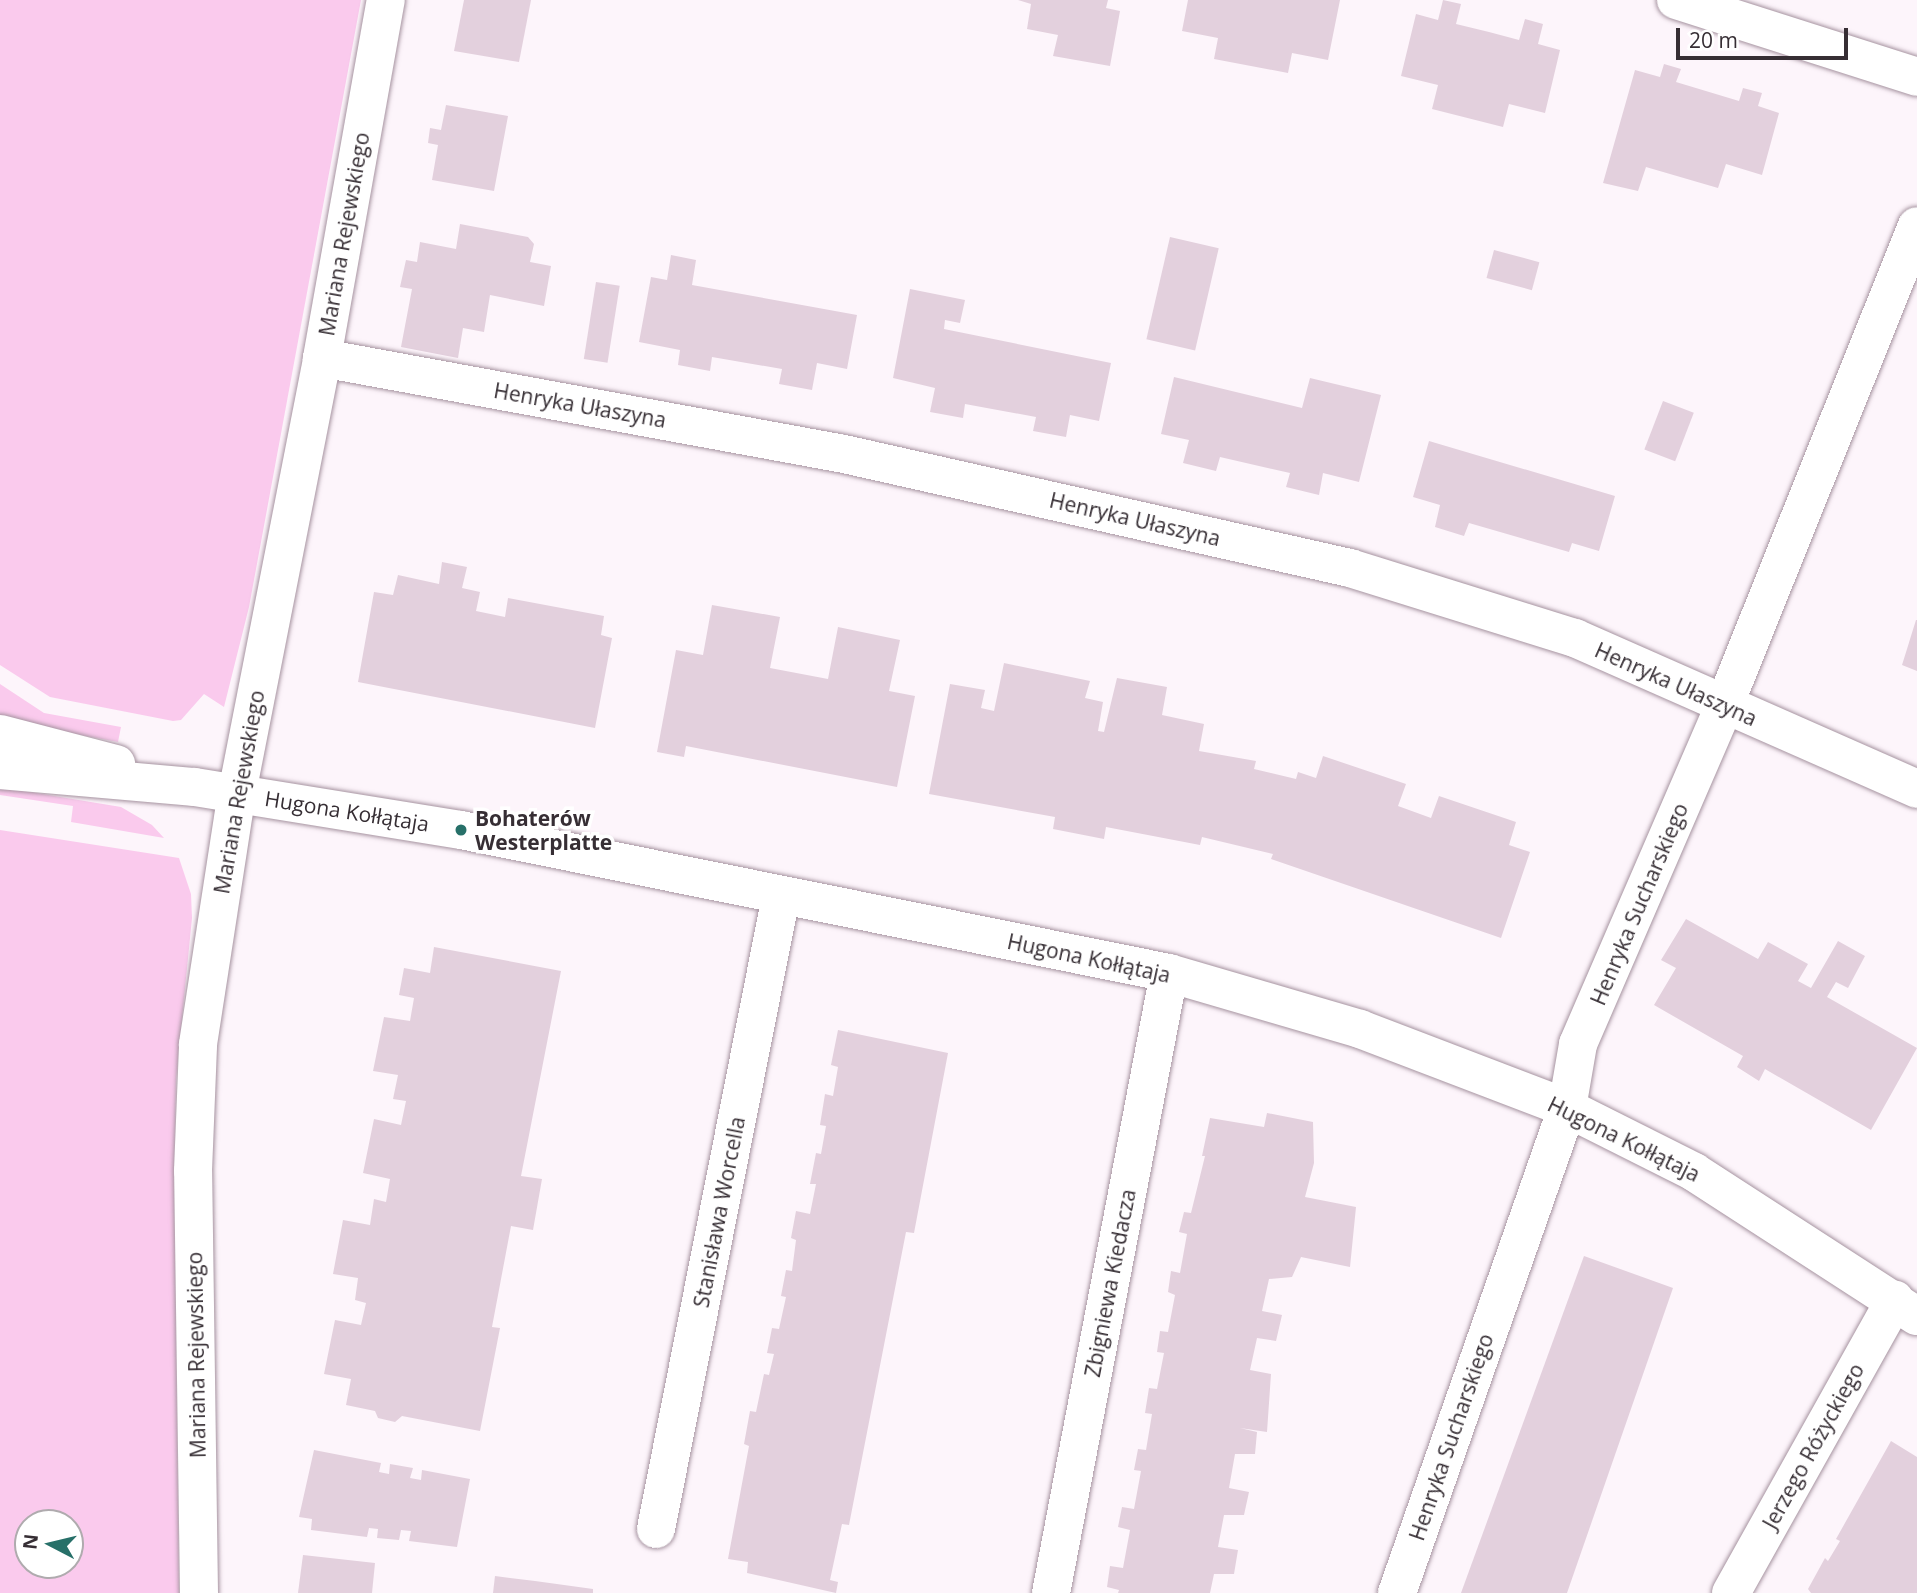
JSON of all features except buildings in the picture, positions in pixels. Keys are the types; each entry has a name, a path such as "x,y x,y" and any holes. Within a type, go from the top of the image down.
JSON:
{"street":[{"name":"Mariana Rejewskiego","path":"199,1593 193,1171 198,1044 237,793 322,358 386,0"},
{"path":"1676,0 1917,77"},
{"name":"Henryka Sucharskiego","path":"1396,1593 1567,1108 1578,1044 1724,706 1917,226"},
{"name":"Henryka Ułaszyna","path":"322,358 844,454 1350,568 1575,638 1917,789"},
{"name":"Hugona Kołłątaja","path":"0,734 195,787"},
{"name":"Hugona Kołłątaja","path":"0,770 195,787 461,830 1169,973 1360,1029 1567,1108 1694,1172 1906,1308"},
{"name":"Stanisława Worcella","path":"656,1529 781,896"},
{"name":"Zbigniewa Kiedacza","path":"1051,1593 1169,973"},
{"name":"Jerzego Różyckiego","path":"1731,1593 1906,1308"}],"shaded area":[{"path":"0,0 361,0 249,607 224,707 204,694 181,720 173,721 50,697 0,665"},
{"path":"0,684 44,713 121,727 118,742 0,720"},
{"path":"0,787 121,807 152,825 164,838 71,822 73,806 0,795"},
{"path":"0,830 179,858 191,894 192,918 176,1079 174,1172 179,1593 0,1593"}],"place":[{"name":"Bohaterów Westerplatte","path":"461,830"}]}
